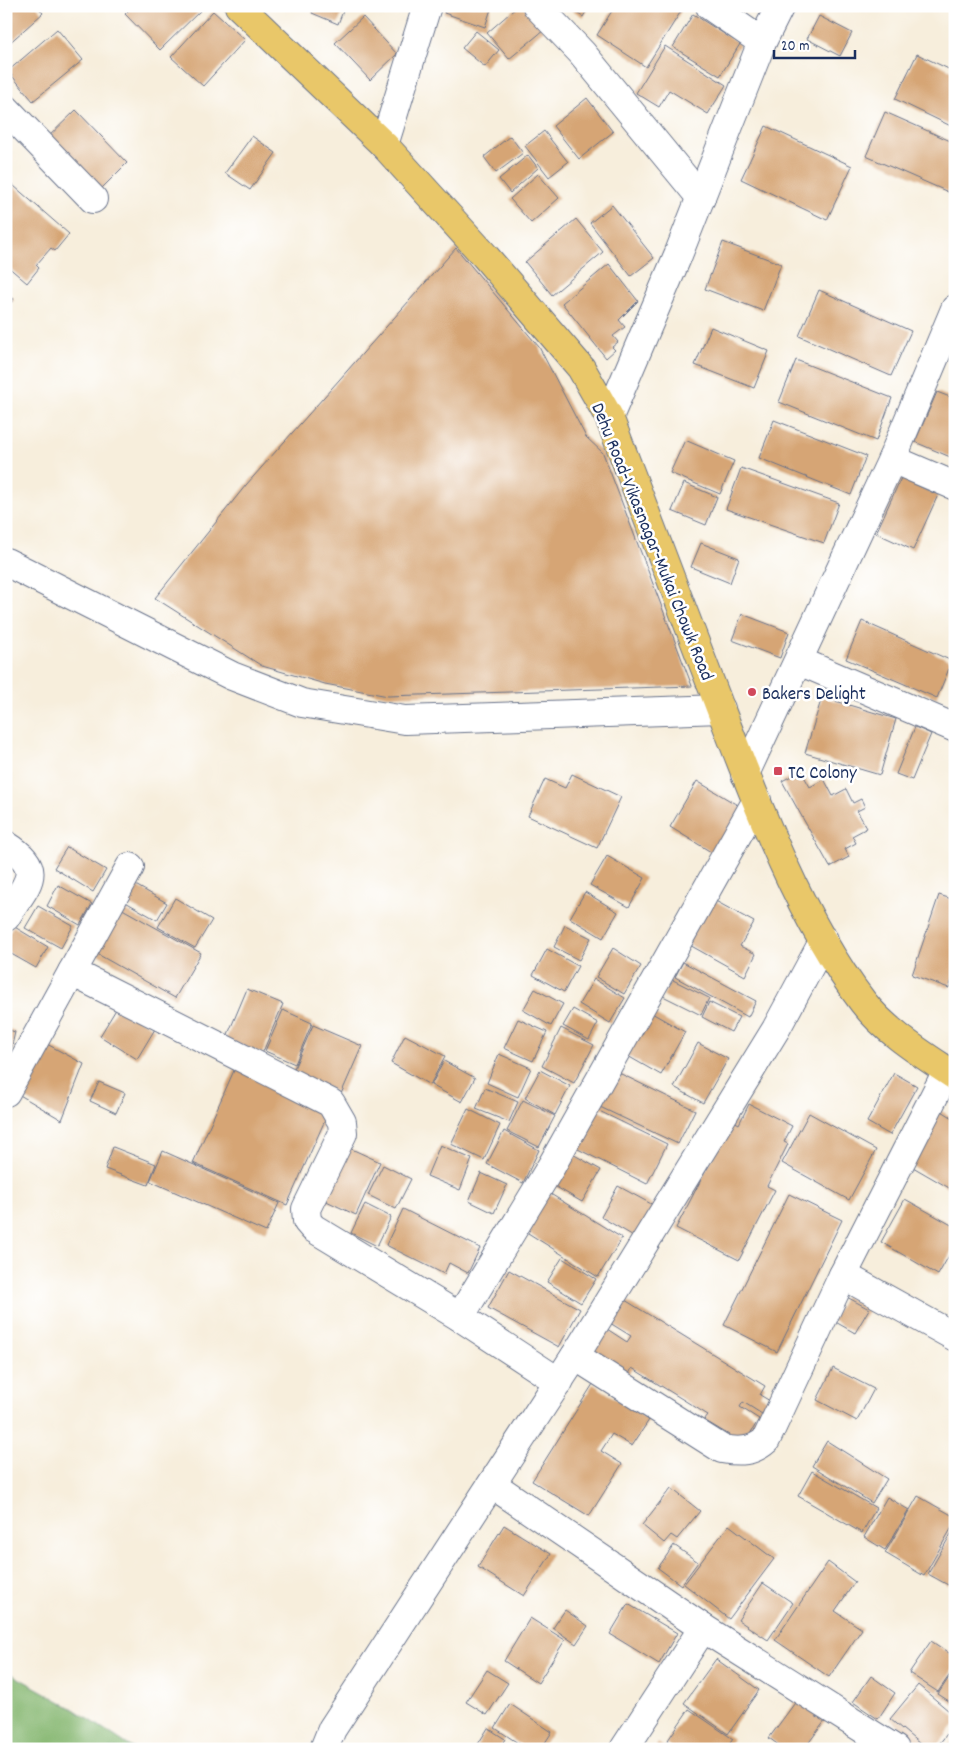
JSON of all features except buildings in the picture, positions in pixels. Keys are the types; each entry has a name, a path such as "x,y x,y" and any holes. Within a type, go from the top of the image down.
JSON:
{"main road":[{"name":"Dehu Road-Vikasnagar-Mukai Chowk Road","path":"239,6 384,145 485,256 581,368 609,417 745,774 777,848 836,964 865,1004 895,1033 951,1074"}],"street":[{"path":"384,145 427,6"},
{"path":"537,6 582,53 701,198"},
{"path":"710,6 762,42"},
{"path":"609,417 678,255 762,42 780,6"},
{"path":"6,110 93,199"},
{"path":"745,774 892,460 955,309"},
{"path":"892,460 955,486"},
{"path":"6,562 232,676 302,703 405,720 720,709"},
{"path":"799,661 955,728"},
{"path":"460,1317 552,1165 757,800"},
{"path":"6,845 21,854 28,863 30,876 6,917"},
{"path":"6,1092 81,978 130,867"},
{"path":"324,1749 332,1729 559,1382 776,1029 824,940"},
{"path":"81,978 331,1103 342,1122 343,1133 306,1209 307,1221 313,1228 460,1317 559,1382"},
{"path":"575,1356 722,1450 734,1451 758,1448 766,1440 842,1275 951,1074"},
{"path":"842,1275 955,1337"},
{"path":"493,1485 703,1628 894,1749"},
{"path":"624,1749 703,1628"}],"green space":[{"path":"6,1671 72,1708 134,1749 6,1749"}],"place":[{"name":"Bakers Delight","path":"752,692"},
{"name":"TC Colony","path":"778,771"}]}
